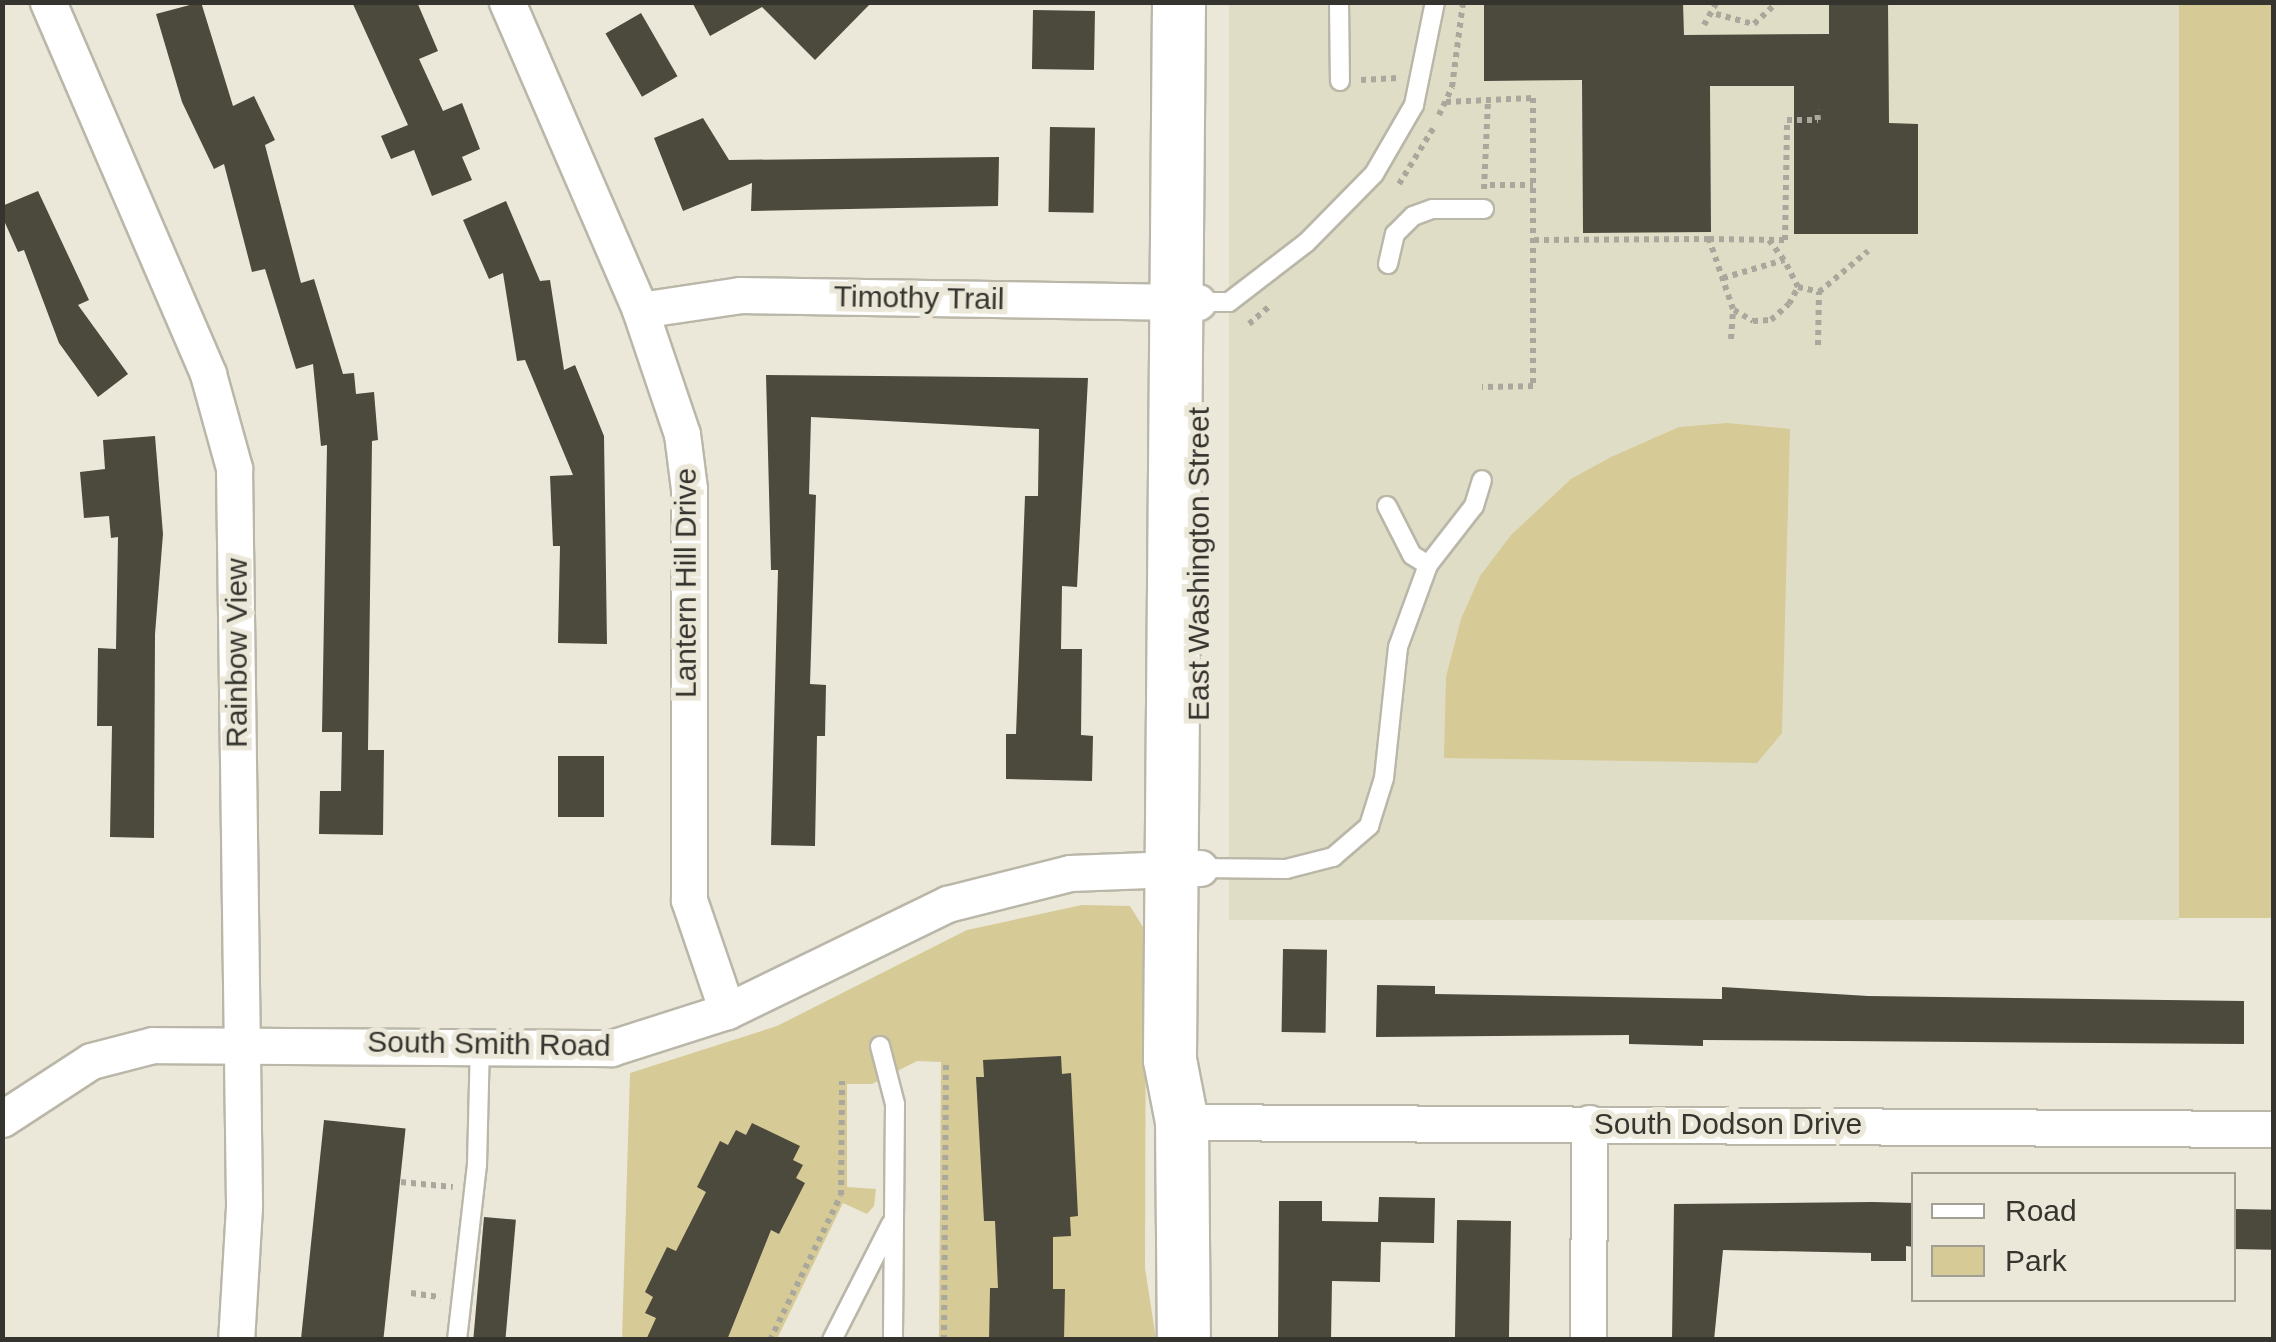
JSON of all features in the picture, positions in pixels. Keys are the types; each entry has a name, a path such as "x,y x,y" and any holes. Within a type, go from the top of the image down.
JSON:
{"main road":[{"name":"East Washington Street","path":"1179,2 1188,302 1186,868 1201,1055 1182,1122 1184,1340"},
{"name":"East Washington Street","path":"1188,302 1200,2"}],"street":[{"name":"Rainbow View","path":"48,2 208,374 234,468 244,1207 236,1340"},
{"name":"Lantern Hill Drive","path":"507,2 640,310 666,379 686,470 689,900 727,1011"},
{"name":"Timothy Trail","path":"640,310 740,295 1188,302"},
{"name":"South Smith Road","path":"2,1119 91,1061 153,1045 240,1041 611,1048 727,1011 948,904 1070,873 1186,868"},
{"name":"South Dodson Drive","path":"1182,1122 2274,1129"},
{"path":"1588,1340 1590,1123"}],"lane":[{"path":"1339,2 1340,80"},
{"path":"1188,302 1229,302 1306,243 1374,174 1414,105 1435,2"},
{"path":"1388,264 1395,234 1413,216 1432,208 1484,208"},
{"path":"1186,868 1286,869 1333,857 1369,826 1384,778 1398,646 1428,566 1474,506 1482,480"},
{"path":"1387,506 1412,554 1428,566"},
{"path":"457,1340 474,1189 480,1044"},
{"path":"880,1046 894,1104 893,1340"},
{"path":"832,1340 894,1219"}],"path":[{"path":"1704,25 1716,14 1718,2"},
{"path":"1716,14 1754,24 1778,2"},
{"path":"1446,102 1533,98 1533,386 1482,386"},
{"path":"1484,208 1488,100"},
{"path":"1534,240 1785,240 1787,120 1818,120 1817,110"},
{"path":"1709,239 1733,309 1732,339"},
{"path":"1769,240 1798,287 1819,292"},
{"path":"1818,345 1819,292 1868,252"},
{"path":"1722,278 1784,260"},
{"path":"1733,309 1752,322 1771,320 1798,287"},
{"path":"944,1340 946,1062"},
{"path":"770,1340 842,1196 842,1081"},
{"path":"401,1182 474,1189"}],"shaded area":[{"path":"1229,3 2179,3 2179,920 1229,920"}],"green space":[{"path":"2179,3 2273,3 2273,918 2179,918"},
{"path":"1727,423 1790,429 1782,733 1757,763 1444,758 1446,677 1461,619 1480,576 1511,535 1571,479 1611,457 1679,427"},
{"path":"1082,905 1130,906 1146,932 1145,1268 1156,1339 939,1339 941,1062 917,1061 872,1084 847,1084 847,1187 876,1189 874,1206 867,1214 843,1203 777,1339 622,1340 630,1073 777,1026 967,930"}],"building":[{"path":"201,2 233,106 254,96 275,140 265,145 301,283 314,279 343,374 354,373 356,394 374,392 378,440 372,441 368,750 384,750 383,835 319,834 320,791 341,791 342,732 322,732 327,445 321,446 313,364 296,369 265,269 252,272 224,164 214,169 182,102 156,14"},
{"path":"352,2 417,2 438,51 419,59 443,111 462,103 480,149 462,157 472,180 432,196 414,150 391,159 381,136 408,125"},
{"path":"692,2 872,2 815,60 762,7 710,36"},
{"path":"1484,2 1683,2 1684,35 1829,34 1829,2 1888,2 1889,123 1918,124 1918,234 1794,234 1794,86 1710,86 1711,232 1583,233 1582,80 1484,81"},
{"path":"1033,10 1095,11 1094,70 1032,69"},
{"path":"641,13 678,76 642,97 605,34"},
{"path":"703,118 729,160 999,157 998,206 751,211 752,183 683,211 654,138"},
{"path":"1050,127 1095,128 1094,213 1049,212"},
{"path":"38,191 89,300 78,305 128,374 98,397 59,343 24,250 18,252 2,216 2,206"},
{"path":"506,201 540,281 550,280 564,370 575,365 604,436 607,644 558,643 560,546 553,546 550,476 573,475 525,360 517,361 503,273 489,279 463,220"},
{"path":"766,375 1088,378 1077,587 1062,586 1061,649 1082,649 1081,735 1093,736 1092,781 1006,779 1006,734 1016,734 1025,496 1038,496 1039,429 811,417 809,494 816,495 810,684 826,685 825,736 817,736 815,846 771,845 778,570 771,570"},
{"path":"155,436 163,534 155,634 154,838 110,837 112,726 97,726 98,648 116,649 118,537 111,538 109,516 84,518 80,472 105,469 103,440"},
{"path":"558,756 604,756 604,817 558,817"},
{"path":"1283,949 1327,950 1326,1033 1282,1032"},
{"path":"1377,985 1435,986 1435,994 1722,999 1722,987 1868,996 2244,1001 2244,1044 1703,1040 1703,1046 1629,1044 1629,1035 1376,1037"},
{"path":"1061,1056 1062,1074 1071,1073 1078,1216 1070,1217 1071,1236 1053,1237 1053,1289 1065,1289 1064,1340 989,1340 990,1288 998,1288 995,1221 984,1221 976,1077 984,1077 983,1060"},
{"path":"324,1120 406,1129 383,1340 301,1340"},
{"path":"752,1123 800,1146 793,1160 803,1165 796,1178 805,1183 779,1234 771,1230 727,1340 646,1340 656,1318 645,1313 653,1297 645,1292 667,1247 676,1251 706,1192 697,1187 720,1141 728,1145 736,1130 746,1135"},
{"path":"1379,1197 1435,1198 1434,1243 1381,1242 1380,1282 1332,1281 1331,1340 1278,1340 1279,1201 1322,1201 1322,1221 1378,1222"},
{"path":"1911,1203 1911,1247 1906,1246 1906,1261 1871,1261 1871,1253 1723,1250 1714,1340 1672,1340 1674,1204"},
{"path":"2236,1209 2274,1210 2273,1250 2236,1249"},
{"path":"484,1217 516,1220 505,1340 473,1340"},
{"path":"1457,1220 1511,1221 1509,1340 1455,1340"}]}
